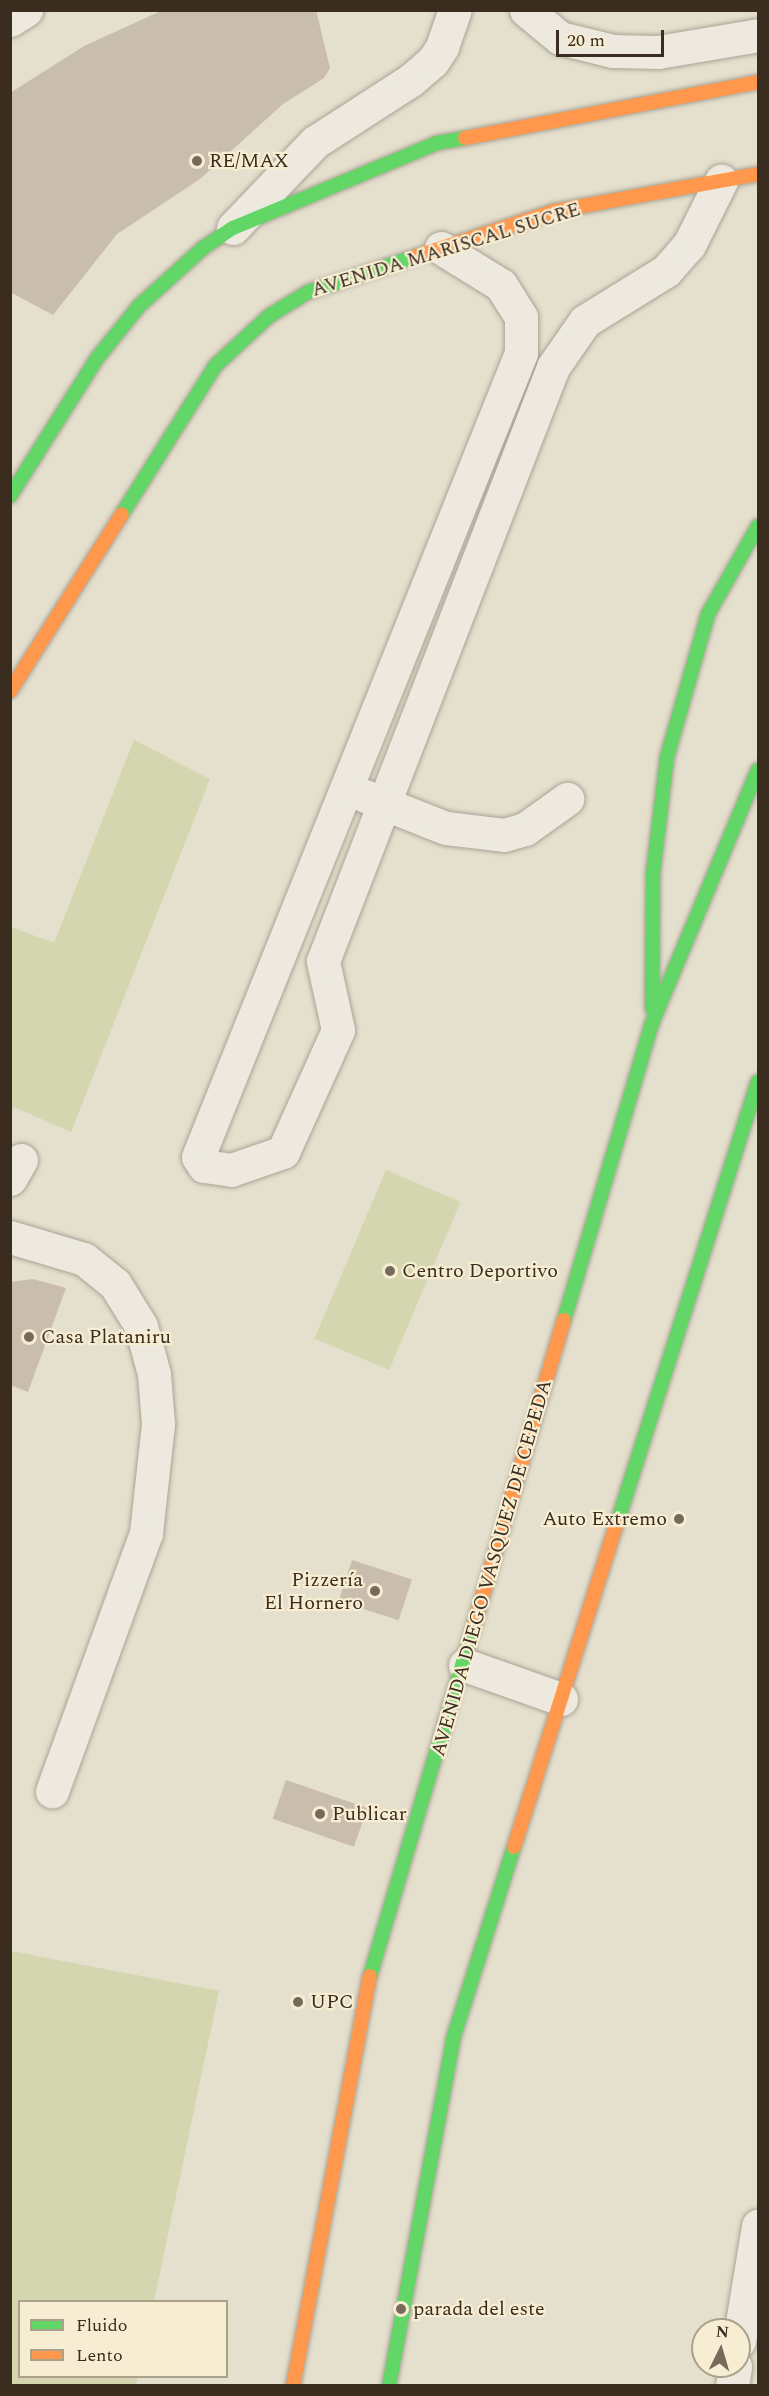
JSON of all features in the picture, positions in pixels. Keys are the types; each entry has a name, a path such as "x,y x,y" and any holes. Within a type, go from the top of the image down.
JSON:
{"main road":[{"path":"10,495 98,357 139,306 203,248 233,228 437,143 759,82"},
{"name":"AVENIDA MARISCAL SUCRE","path":"10,691 216,365 269,316 308,292 555,212 735,186 759,174"},
{"path":"652,1023 653,873 667,757 708,614 759,526"},
{"name":"AVENIDA DIEGO VASQUEZ DE CEPEDA","path":"295,2370 365,1993 465,1665 652,1023 759,770"},
{"path":"389,2385 453,2039 759,1082"}],"street":[{"path":"10,20 26,10"},
{"path":"233,228 315,142 411,80 433,61 442,47 455,10"},
{"path":"526,10 560,38 613,51 658,52 759,35"},
{"path":"441,248 501,285 521,317 521,353 198,1157 204,1166 231,1170 283,1152 338,1030 323,961 562,350 585,321 603,307 666,272 735,186"},
{"path":"478,457 513,472"},
{"path":"406,637 441,656"},
{"path":"346,790 446,828 504,835 525,829 567,799"},
{"path":"283,944 323,961"},
{"path":"10,1237 84,1259 115,1284 141,1326 154,1374 157,1414 155,1473 146,1533 52,1791"},
{"path":"465,1665 561,1699"},
{"path":"743,2318 759,2226"},
{"path":"274,2385 295,2370"}],"green space":[{"path":"134,740 210,779 71,1132 14,1107 11,1116 11,927 54,943"},
{"name":"Centro Deportivo","path":"386,1170 461,1202 389,1370 314,1338"},
{"path":"11,1951 219,1991 154,2300 18,2300 18,2378 138,2378 136,2385 11,2385"}],"building":[{"path":"163,10 316,10 330,68 324,78 283,104 200,179 117,234 53,315 10,292 10,93 84,46"},
{"name":"Casa Plataniru","path":"33,1279 66,1288 28,1392 10,1385 10,1282"},
{"name":"Pizzería El Hornero","path":"352,1560 412,1579 399,1620 339,1601"},
{"name":"Publicar","path":"286,1780 367,1808 354,1847 273,1819"}],"traffic: fast":[{"path":"10,496 98,357 139,306 203,248 233,228 437,143 465,138"},
{"path":"122,514 216,365 269,316 308,292 414,257"},
{"path":"652,1008 653,873 667,757 708,614 758,526"},
{"path":"564,1320 652,1023 758,770"},
{"path":"618,1520 758,1082"},
{"path":"370,1976 474,1625"},
{"path":"389,2386 453,2039 514,1847"}],"traffic: slow":[{"path":"465,138 758,82"},
{"path":"414,257 555,211 758,174"},
{"path":"10,691 122,514"},
{"path":"474,1625 564,1320"},
{"path":"514,1847 618,1520"},
{"path":"293,2386 370,1976"}],"place":[{"name":"RE/MAX","path":"197,161"},
{"name":"Centro Deportivo","path":"390,1271"},
{"name":"Casa Plataniru","path":"29,1337"},
{"name":"Auto Extremo","path":"679,1519"},
{"name":"Pizzería El Hornero","path":"375,1591"},
{"name":"Publicar","path":"320,1814"},
{"name":"UPC","path":"298,2002"},
{"name":"parada del este","path":"401,2309"}]}
